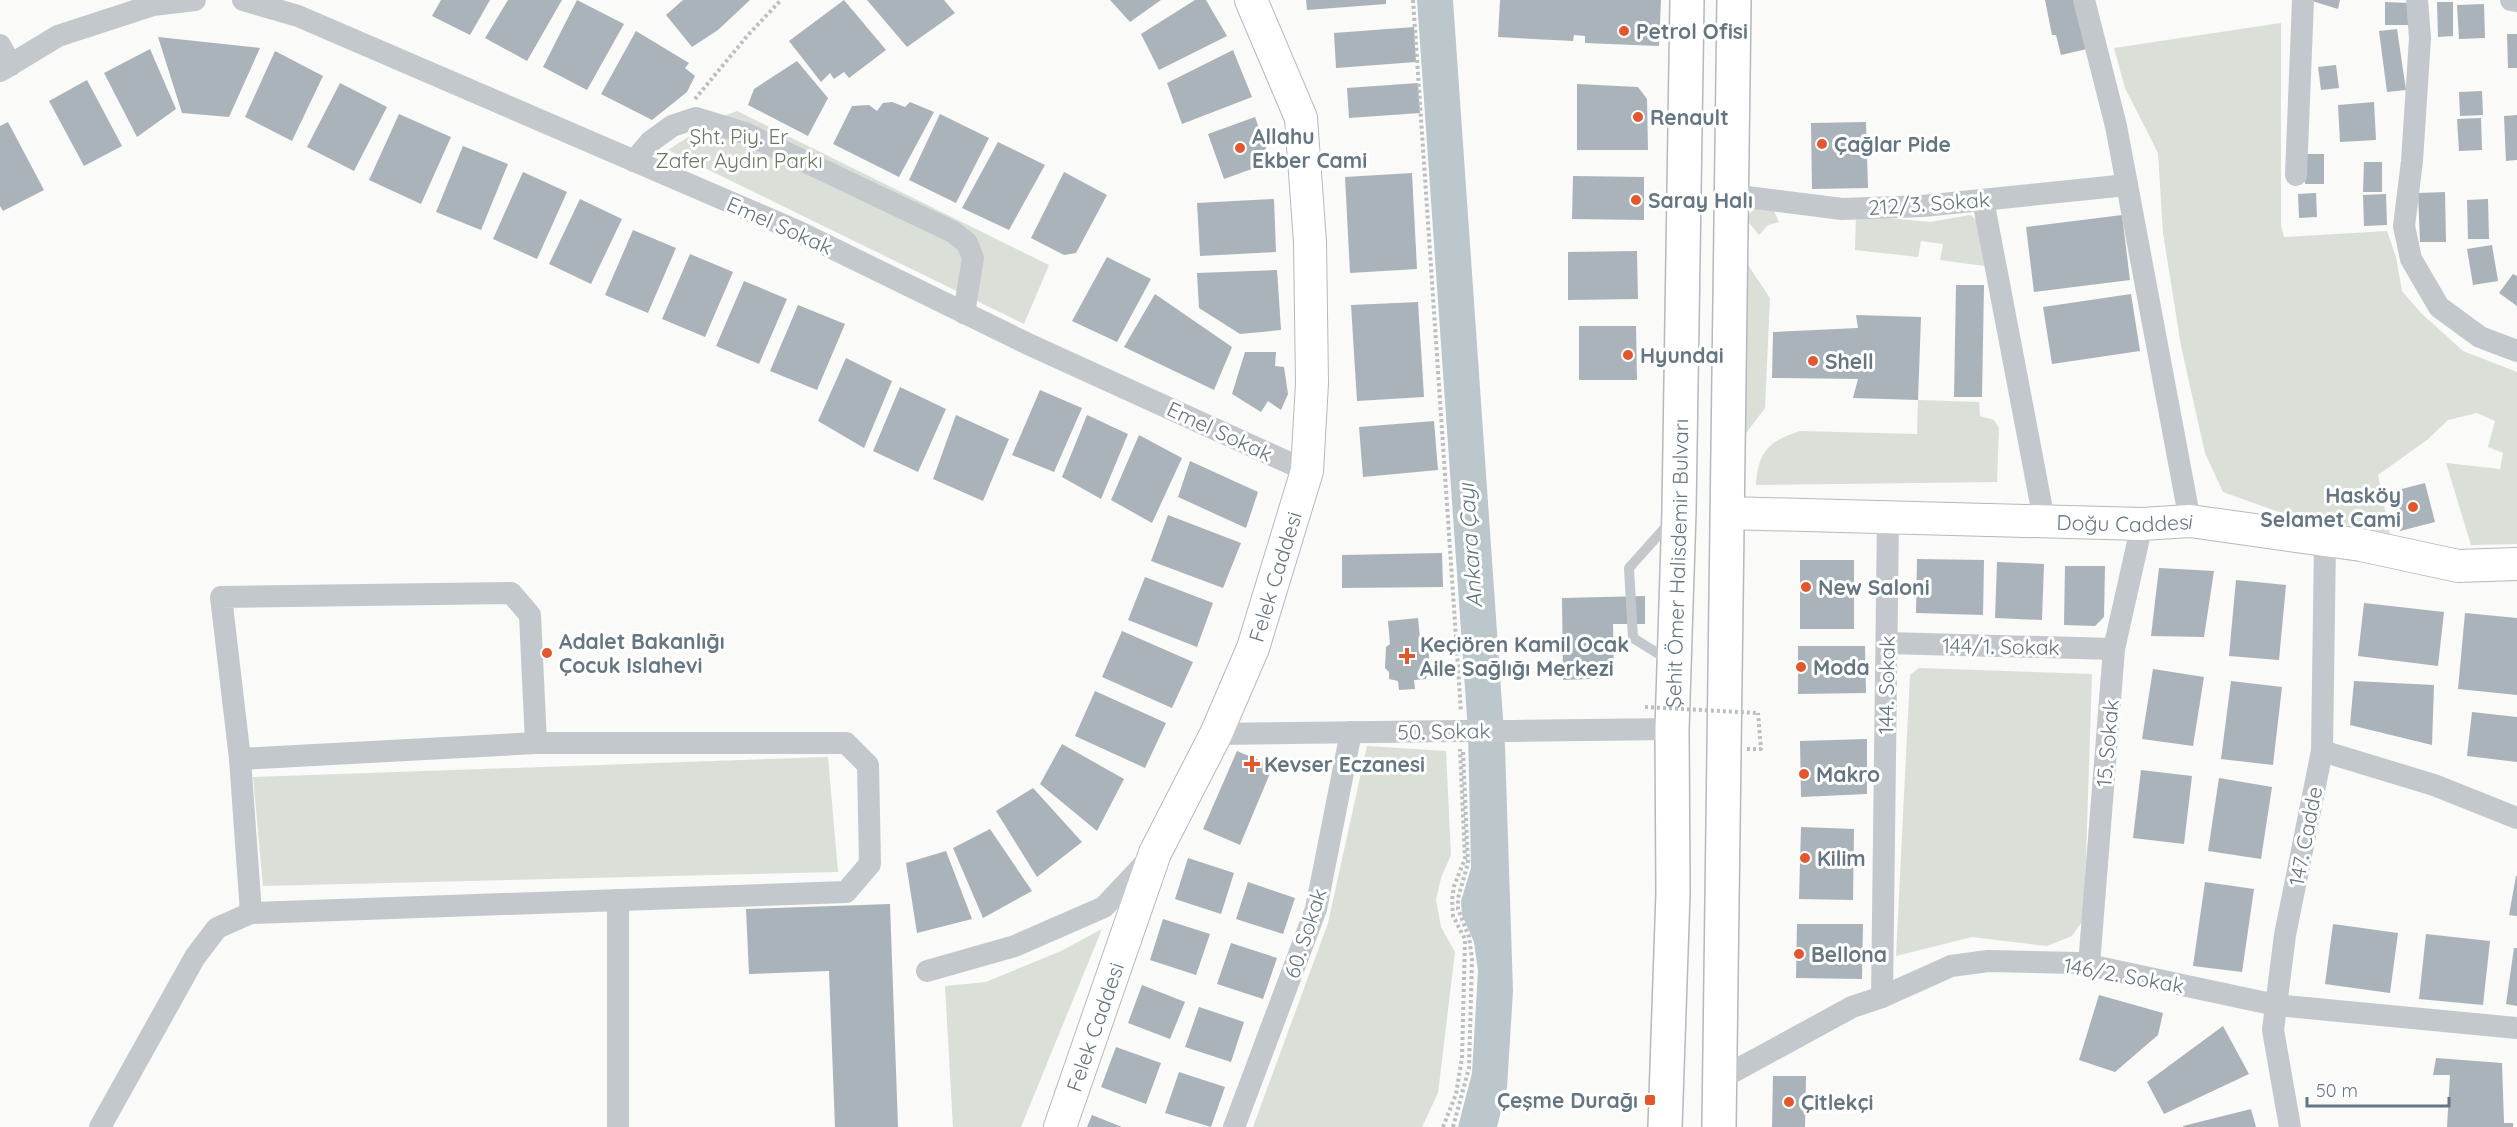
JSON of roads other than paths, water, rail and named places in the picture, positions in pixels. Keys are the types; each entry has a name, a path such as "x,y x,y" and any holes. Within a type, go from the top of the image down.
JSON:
{"highway":[{"name":"Şehit Ömer Halisdemir Bulvarı","path":"1665,1127 1673,893 1671,729 1679,511 1687,0"},
{"path":"1719,1127 1734,0"}],"street":[{"path":"4,60 58,36 153,5 195,0"},
{"name":"Emel Sokak","path":"243,0 298,16 795,230 964,313 1307,471"},
{"name":"Felek Caddesi","path":"1060,1127 1155,853 1216,734 1253,648 1307,471 1312,371 1310,242 1301,118 1251,0"},
{"path":"2084,0 2116,126 2190,521"},
{"path":"2296,175 2303,0"},
{"path":"2417,0 2420,38 2412,161 2404,226 2411,259 2439,307 2480,337 2517,351"},
{"path":"2511,0 2517,1"},
{"path":"633,160 650,141 672,126 696,118 745,133 953,232 967,243 973,258 964,313"},
{"name":"212/3. Sokak","path":"1731,195 1842,209 1923,207 2127,185"},
{"path":"1983,200 2044,520"},
{"name":"Doğu Caddesi","path":"1727,513 2142,524 2190,521 2325,542 2361,545 2458,566 2517,564"},
{"name":"144. Sokak","path":"1882,997 1888,518"},
{"name":"15. Sokak","path":"2089,965 2114,650 2142,524"},
{"name":"147. Cadde","path":"2290,1127 2273,1030 2285,935 2322,751 2325,542"},
{"path":"251,912 240,759 221,597 511,594 530,615 536,743"},
{"name":"144/1. Sokak","path":"1887,643 2114,650"},
{"name":"50. Sokak","path":"1216,734 1351,732 1460,739 1514,730 1671,729"},
{"name":"60. Sokak","path":"1234,1127 1316,909 1351,732"},
{"path":"100,1127 195,957 217,928 251,912 846,892 870,864 868,765 846,743 536,743 240,759"},
{"path":"2322,751 2434,785 2517,818"},
{"path":"927,971 1015,946 1104,907 1155,853"},
{"path":"618,900 618,1127"},
{"name":"146/2. Sokak","path":"1719,1079 1852,1007 1882,997 1951,966 1988,961 2089,965 2276,1005 2517,1028"}],"lane":[{"path":"1674,663 1632,638 1629,568 1679,511"}],"water":[{"name":"Ankara Çayı","path":"1417,0 1453,0 1505,747 1513,991 1507,1088 1497,1127 1458,1127 1472,1073 1478,971 1474,942 1462,915 1461,901 1471,868 1468,731"}],"place":[{"name":"Petrol Ofisi","path":"1624,31"},
{"name":"Renault","path":"1638,117"},
{"name":"Çağlar Pide","path":"1822,144"},
{"name":"Allahu Ekber Cami","path":"1240,148"},
{"name":"Saray Halı","path":"1636,200"},
{"name":"Hyundai","path":"1628,355"},
{"name":"Shell","path":"1813,361"},
{"name":"Hasköy Selamet Cami","path":"2413,507"},
{"name":"New Saloni","path":"1806,587"},
{"name":"Adalet Bakanlığı Çocuk Islahevi","path":"547,653"},
{"name":"Keçiören Kamil Ocak Aile Sağlığı Merkezi","path":"1407,656"},
{"name":"Moda","path":"1801,667"},
{"name":"Kevser Eczanesi","path":"1252,764"},
{"name":"Makro","path":"1804,774"},
{"name":"Kilim","path":"1805,858"},
{"name":"Bellona","path":"1799,954"},
{"name":"Çeşme Durağı","path":"1650,1100"},
{"name":"Çitlekçi","path":"1789,1102"}],"park label":[{"name":"Şht. Piy. Er Zafer Aydın Parkı","path":"739,148"}]}
